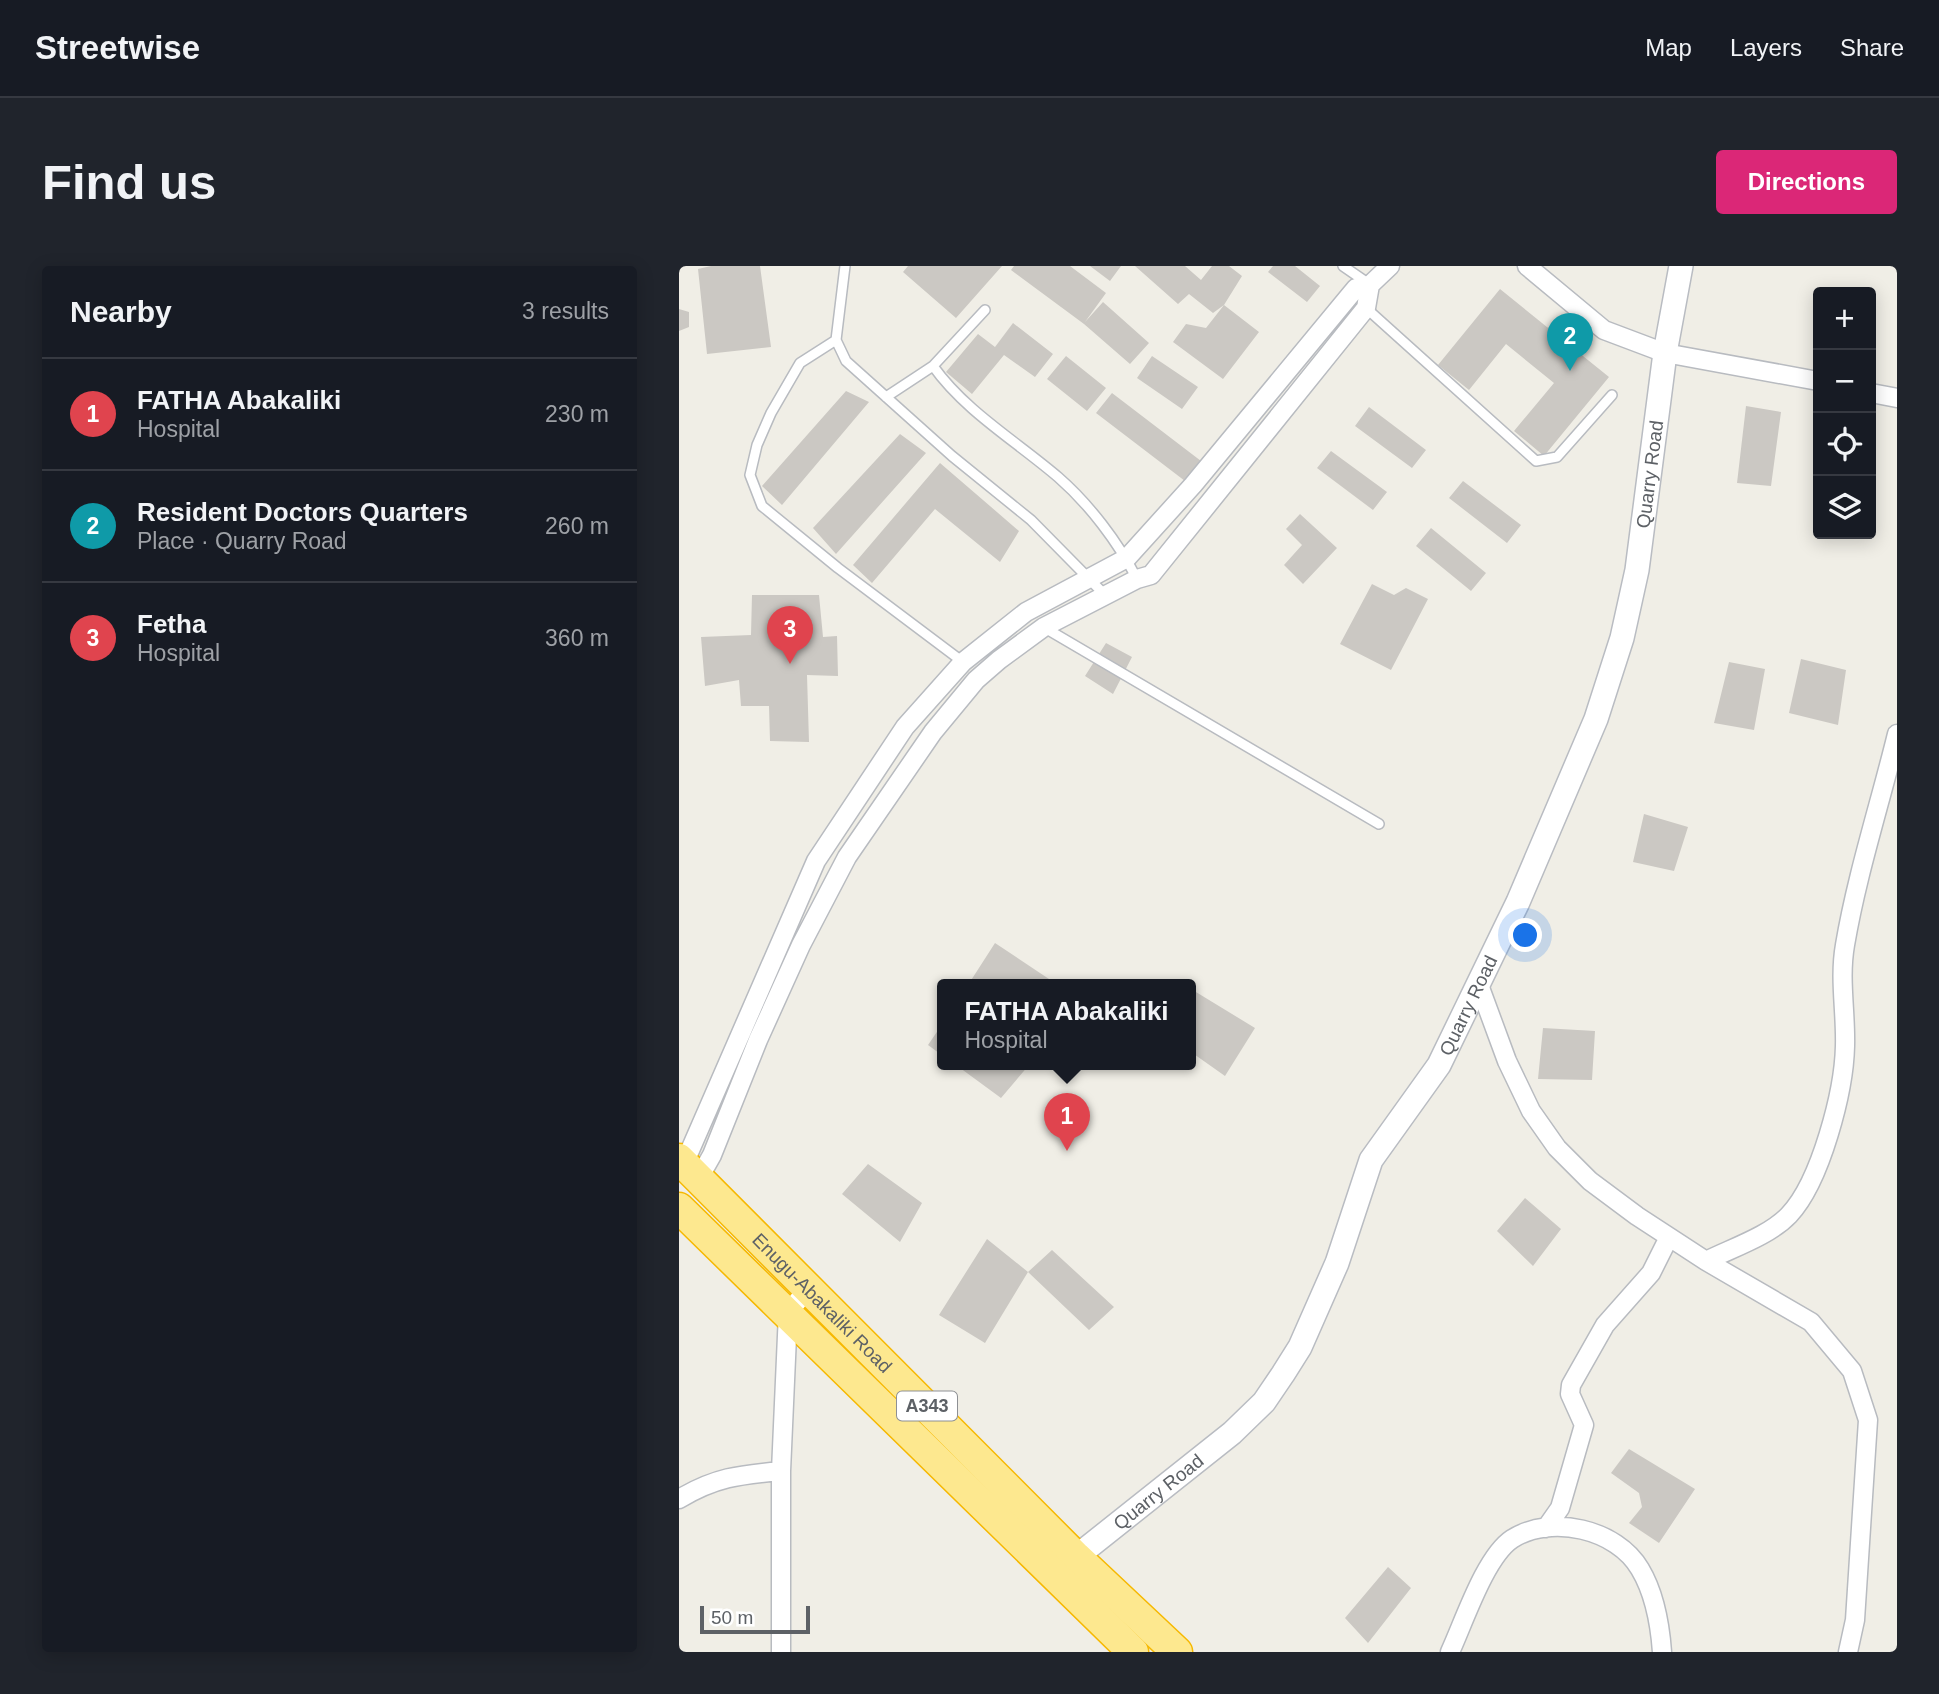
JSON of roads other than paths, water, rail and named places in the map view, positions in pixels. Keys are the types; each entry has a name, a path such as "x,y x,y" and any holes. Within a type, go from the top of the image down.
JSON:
{"highway":[{"name":"Enugu-Abakaliki Road","path":"687,1167 810,1287 1076,1557 1177,1652"},
{"name":"A343","path":"679,1208 788,1313"},
{"name":"Enugu-Abakaliki Road","path":"788,1313 1133,1652"}],"street":[{"path":"687,1167 816,861 905,727 963,662 1026,612 1091,580 1127,558 1356,288 1370,285 1390,266"},
{"path":"1527,266 1604,330 1665,353 1813,380"},
{"name":"Quarry Road","path":"1076,1557 1232,1433 1264,1402 1300,1347 1338,1263 1371,1160 1439,1065 1479,985 1566,792 1596,719 1622,638 1637,570 1665,353 1681,266"},
{"path":"687,1167 712,1156 758,1040 801,945 847,857 933,732 976,680 1044,627 1137,579 1151,575 1366,308 1370,285"},
{"path":"1304,350 1321,365"},
{"path":"1876,394 1897,398"},
{"path":"1230,439 1249,454"},
{"path":"1706,1261 1772,1228 1789,1215 1815,1167 1838,1098 1842,1072 1845,1044 1842,1020 1845,946 1897,734"},
{"path":"1479,985 1507,1061 1531,1111 1557,1148 1590,1181 1669,1237 1811,1322 1852,1371 1868,1420 1856,1606 1849,1652"},
{"path":"1546,1528 1560,1507 1584,1425 1570,1394 1571,1385 1605,1325 1651,1273 1669,1237"},
{"path":"781,1652 781,1471 788,1313 810,1287"},
{"path":"679,1499 712,1480 781,1471"},
{"path":"1450,1652 1494,1558 1511,1539 1546,1528 1570,1526 1606,1537 1640,1568 1660,1621 1662,1652"}],"lane":[{"path":"845,266 836,340 846,360 1031,520 1105,595"},
{"path":"1343,266 1370,285"},
{"path":"1366,308 1536,461 1557,457 1612,395"},
{"path":"886,397 933,366 985,310"},
{"path":"836,340 800,362 766,424 757,445 750,475 762,506 838,568 963,662"},
{"path":"933,366 959,397 1060,479 1127,558 1137,579"},
{"path":"1044,627 1379,824"}],"place":[{"name":"Resident Doctors Quarters","path":"1570,371"},
{"name":"Fetha","path":"790,664"},
{"name":"FATHA Abakaliki","path":"1067,1151"}]}
